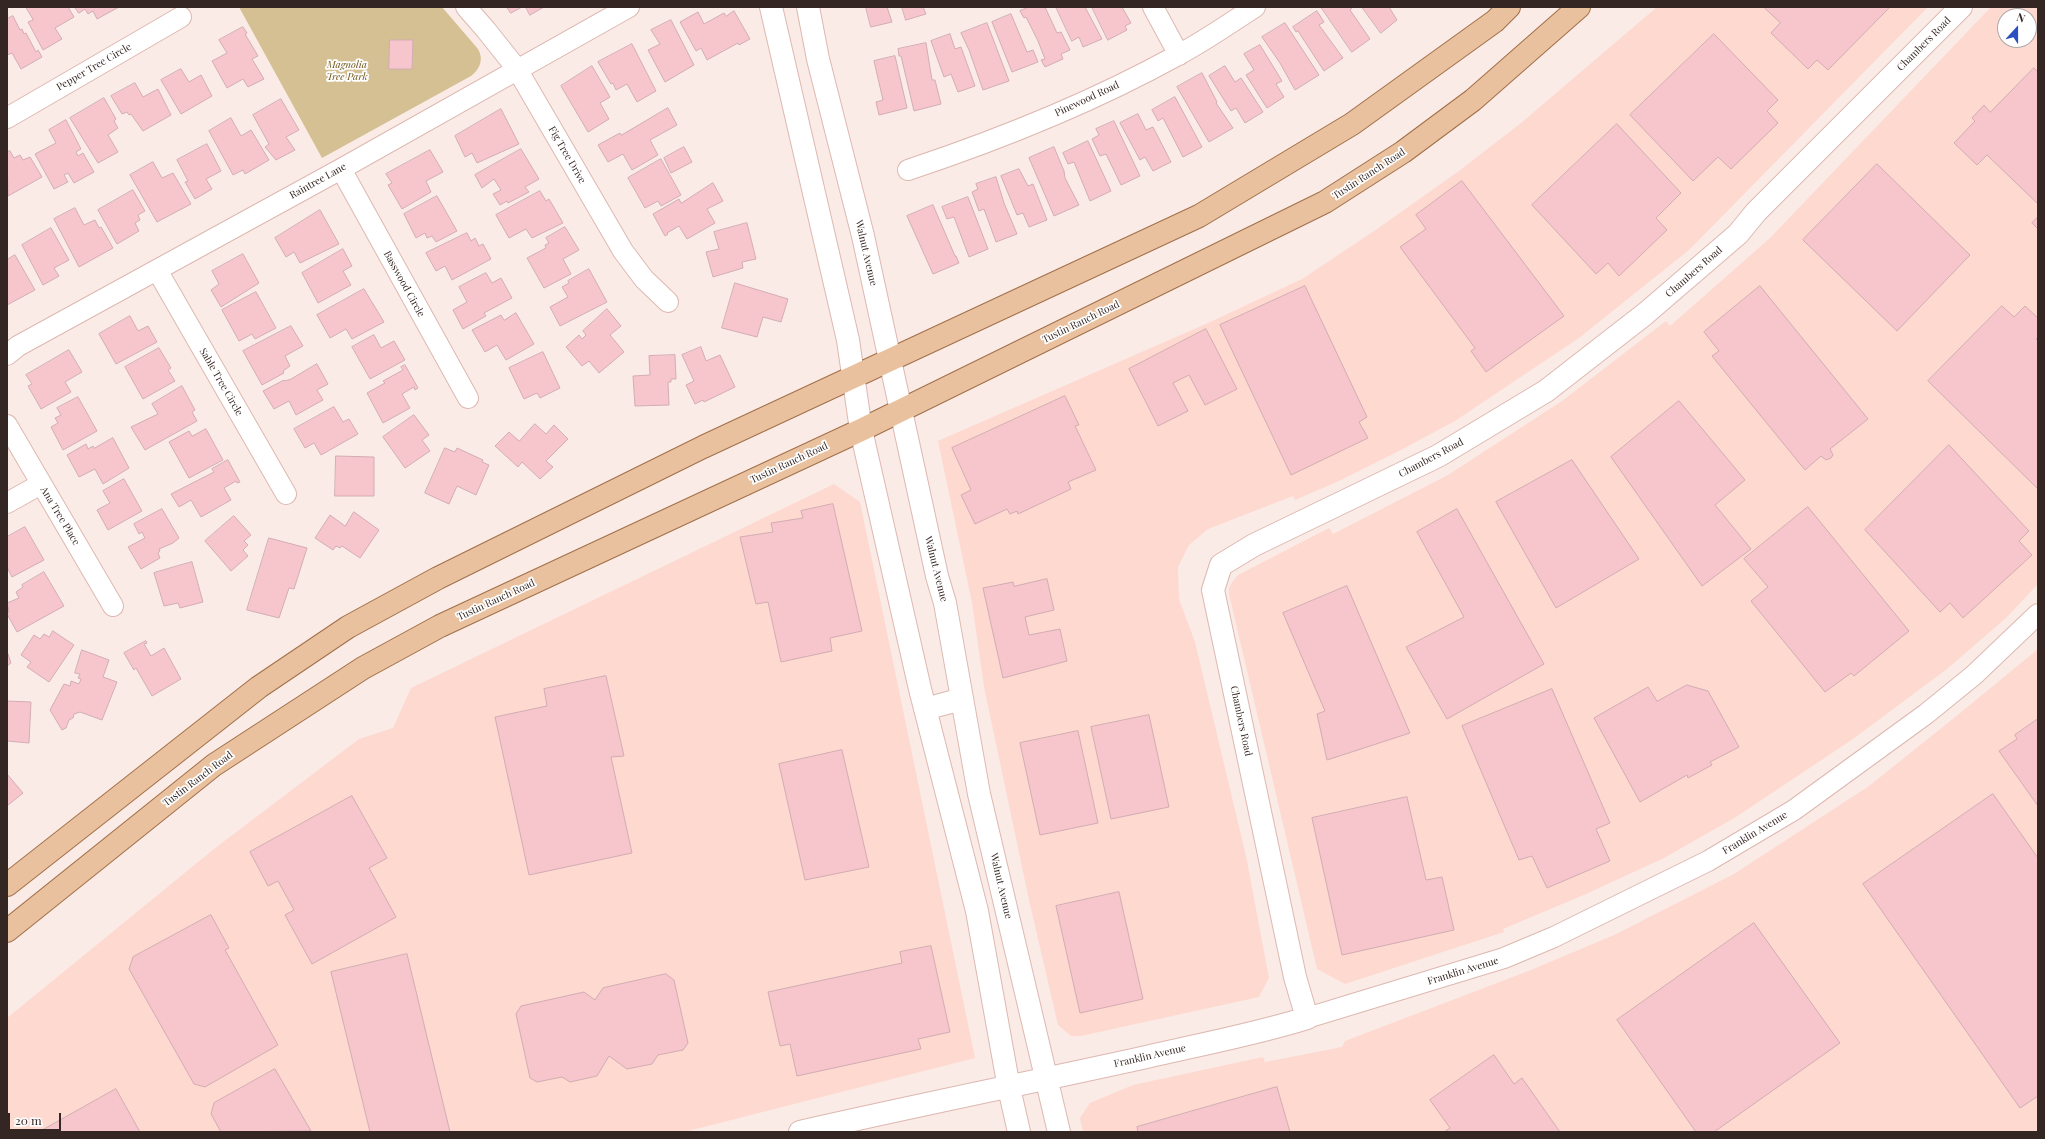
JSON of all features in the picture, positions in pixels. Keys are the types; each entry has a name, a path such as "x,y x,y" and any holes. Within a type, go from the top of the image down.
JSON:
{"main road":[{"path":"771,7 846,332 861,430 925,709 977,911 1009,1088 1019,1132"},
{"name":"Walnut Avenue","path":"808,7 818,59 863,236 891,361 899,411 945,603 979,794 1059,1132"},
{"path":"7,885 259,687 348,627 438,578 552,521 1199,216 1352,124 1495,21 1509,7"},
{"name":"Tustin Ranch Road","path":"7,931 214,765 363,668 440,626 861,430 1325,202 1404,152 1473,100 1579,7"},
{"name":"Chambers Road","path":"1307,1018 1295,977 1212,590 1221,565 1254,545 1438,456 1546,390 1645,314 1738,234 1756,212 1961,7"},
{"path":"925,709 962,699"},
{"name":"Franklin Avenue","path":"800,1132 978,1092 1009,1088 1269,1030 1307,1018"}],"street":[{"name":"Fig Tree Drive","path":"466,7 517,69 623,251 644,279 668,302"},
{"name":"Raintree Lane","path":"7,355 18,346 341,169 629,7"},
{"path":"1153,7 1179,55"},
{"name":"Pinewood Road","path":"908,170 955,154 1088,100 1179,55 1255,7"},
{"name":"Pepper Tree Circle","path":"7,118 181,17"},
{"name":"Basswood Circle","path":"341,169 468,398"},
{"name":"Sable Tree Circle","path":"156,270 286,494"},
{"name":"Ana Tree Place","path":"7,425 113,606"},
{"path":"7,504 41,484"},
{"name":"Franklin Avenue","path":"1307,1018 1504,958 1561,934 1708,861 1794,810 1926,714 1974,675 2038,614"}],"shaded area":[{"path":"1657,7 1928,7 1689,250 1579,338 1455,421 1397,452 1339,481 1295,500 1293,496 1208,529 1189,545 1178,567 1179,599 1195,642 1246,856 1269,978 1259,997 1081,1036 1071,1036 1058,1025 1029,900 984,687 972,603 938,441 1208,323 1302,279 1377,229 1459,171 1521,123"},
{"path":"1991,7 2038,7 2038,584 2006,618 1947,669 1853,739 1736,817 1664,858 1586,894 1503,929 1504,932 1345,984 1317,969 1229,594 1229,588 1238,575 1329,528 1333,534 1448,475 1562,401 1666,321 1670,326 1770,238"},
{"path":"834,484 860,502 975,1058 684,1132 7,1132 7,1018 214,849 359,739 393,728 411,688"},
{"path":"2038,649 2038,1132 1083,1132 1080,1118 1090,1103 1133,1085 1263,1057 1265,1062 1342,1047 1345,1041 1531,970 1614,935 1734,874 1869,786"}],"green space":[{"name":"Magnolia Tree Park","path":"239,7 442,7 478,49 481,60 479,67 471,76 322,158"}],"building":[{"path":"26,7 68,7 74,17 55,28 62,39 43,50 28,22 33,20"},
{"path":"75,7 119,7 97,19 93,11 88,14 85,9 79,13"},
{"path":"507,7 522,7 511,13"},
{"path":"526,7 544,7 530,15"},
{"path":"866,7 887,7 892,22 871,27"},
{"path":"902,7 923,7 926,14 906,20"},
{"path":"1029,7 1045,7 1057,33 1061,32 1070,50 1061,54 1063,59 1045,67 1041,60 1045,59 1038,41 1026,17 1024,18 1020,11"},
{"path":"1056,7 1085,7 1102,39 1083,47 1079,37 1072,41"},
{"path":"1092,7 1122,7 1131,23 1125,26 1127,30 1108,40"},
{"path":"1321,7 1353,7 1350,10 1370,39 1352,52"},
{"path":"1362,7 1389,7 1397,20 1381,33"},
{"path":"1764,7 1890,7 1828,70 1817,60 1808,69 1771,33 1780,23"},
{"path":"734,11 750,39 739,45 738,43 707,60 701,48 696,51 680,22 698,12 704,24 724,13 726,16"},
{"path":"1317,11 1324,22 1319,25 1343,58 1324,71 1298,31 1296,32 1293,27"},
{"path":"1011,14 1027,52 1033,50 1038,62 1012,72 992,22"},
{"path":"13,16 20,30 22,29 24,34 26,33 36,52 38,50 42,57 21,69 12,53 7,55 7,19"},
{"path":"671,20 694,65 665,82 648,50 660,44 651,30"},
{"path":"987,23 1009,81 983,90 969,50 961,33"},
{"path":"1285,23 1319,75 1295,90 1280,63 1262,37"},
{"path":"243,27 247,33 245,34 258,56 252,59 264,79 248,87 243,79 227,88 212,61 227,53 219,40"},
{"path":"950,34 955,49 961,47 975,86 958,92 951,74 944,77 931,41"},
{"path":"1714,34 1778,100 1767,111 1778,123 1731,169 1718,157 1693,181 1630,115"},
{"path":"390,40 413,40 412,69 389,69"},
{"path":"926,43 932,80 935,80 941,104 914,111 898,49"},
{"path":"632,44 656,91 637,102 627,84 616,90 613,83 611,84 598,62"},
{"path":"1260,45 1282,81 1276,84 1284,97 1267,108 1246,75 1254,70 1244,54"},
{"path":"895,56 907,108 879,115 876,102 883,100 874,61"},
{"path":"592,66 610,97 600,103 609,119 588,132 561,86"},
{"path":"1225,66 1235,82 1241,78 1263,112 1245,123 1236,108 1231,111 1209,76"},
{"path":"2034,68 2038,72 2038,204 1987,155 1977,165 1954,143 1975,121 1972,118 1984,105 1990,112"},
{"path":"181,69 189,82 201,75 212,96 181,114 161,80"},
{"path":"1202,73 1217,102 1216,103 1233,128 1209,142 1177,87"},
{"path":"135,83 143,97 158,89 171,115 143,131 131,114 129,115 127,112 122,114 111,96"},
{"path":"1175,97 1202,147 1183,157 1163,118 1158,121 1152,110"},
{"path":"104,98 116,119 114,121 118,128 108,135 118,152 98,163 70,118"},
{"path":"281,99 299,130 286,137 295,150 276,160 265,147 269,144 253,115"},
{"path":"668,108 677,125 650,140 658,155 632,170 623,154 608,162 598,145 620,133 621,135"},
{"path":"501,109 519,144 477,163 472,153 465,157 455,136"},
{"path":"1138,114 1146,130 1153,127 1171,162 1153,171 1145,157 1140,160 1120,123"},
{"path":"231,118 241,136 251,130 269,160 245,174 243,170 233,175 209,131"},
{"path":"66,120 81,149 76,152 78,156 83,153 94,172 74,183 68,173 64,175 68,182 54,189 35,154 56,143 49,130"},
{"path":"1114,121 1140,176 1121,185 1106,154 1100,156 1092,139 1099,135 1096,129"},
{"path":"1617,124 1681,193 1656,218 1667,230 1619,276 1608,263 1596,274 1532,205"},
{"path":"1088,141 1111,191 1090,201 1074,162 1068,164 1063,153"},
{"path":"207,144 221,171 206,179 212,189 195,199 185,182 188,181 177,160"},
{"path":"684,147 692,162 671,173 664,158"},
{"path":"1054,147 1064,171 1065,178 1079,205 1054,216 1029,158"},
{"path":"521,149 539,179 525,187 529,192 508,203 507,201 500,205 493,194 501,190 494,179 482,188 475,175"},
{"path":"430,150 443,172 426,181 431,192 402,209 388,185 392,183 386,174"},
{"path":"10,151 14,158 20,155 23,160 30,157 42,177 8,196 7,152"},
{"path":"661,159 681,195 661,206 658,201 645,208 628,178"},
{"path":"153,162 162,178 173,173 191,204 157,222 130,175"},
{"path":"1877,164 1970,255 1897,331 1803,240"},
{"path":"1019,169 1028,186 1033,184 1047,220 1029,227 1023,213 1017,215 1001,176"},
{"path":"996,177 1004,203 1017,234 996,242 984,209 979,211 972,192 978,189 976,184"},
{"path":"1462,181 1564,316 1486,372 1471,351 1475,348 1400,247 1426,229 1416,215"},
{"path":"713,183 723,201 707,209 715,223 687,239 679,226 667,233 668,234 665,236 653,214 679,199 681,203"},
{"path":"133,190 145,211 138,215 140,220 135,223 139,231 117,244 98,210"},
{"path":"540,191 546,201 549,199 563,223 532,238 526,229 509,238 496,215"},
{"path":"437,196 457,231 436,242 432,236 427,238 425,233 416,238 404,214"},
{"path":"968,197 988,249 969,257 954,217 947,219 942,207"},
{"path":"933,205 959,263 933,274 907,216"},
{"path":"75,208 84,225 95,220 99,228 101,227 113,248 79,267 54,219"},
{"path":"320,210 339,244 300,263 294,252 286,257 275,238"},
{"path":"2038,217 2038,229 2032,223"},
{"path":"747,223 756,259 742,262 743,268 713,277 706,252 719,249 714,232"},
{"path":"565,227 579,250 563,259 571,274 544,288 527,258 546,248 545,245 549,243 546,238"},
{"path":"51,228 69,260 54,268 59,276 43,285 22,245"},
{"path":"467,233 471,241 475,238 479,246 483,244 491,259 452,280 445,266 436,271 426,253"},
{"path":"343,249 352,266 343,271 351,285 318,303 302,273"},
{"path":"243,254 259,283 221,307 211,290 219,284 212,271"},
{"path":"15,255 35,290 7,305 7,260"},
{"path":"589,269 607,302 560,326 550,307 568,297 562,287 569,283 568,281"},
{"path":"486,273 492,283 501,278 512,298 484,313 486,316 463,329 453,310 467,302 459,287"},
{"path":"735,283 788,299 781,322 763,317 757,337 722,328"},
{"path":"1305,286 1367,417 1359,422 1368,438 1291,475 1220,325"},
{"path":"1760,286 1868,419 1830,449 1833,455 1831,458 1826,460 1821,456 1805,470 1712,356 1719,351 1704,332"},
{"path":"364,289 384,322 352,339 346,329 330,338 317,315"},
{"path":"256,292 276,328 255,339 252,334 239,341 222,310"},
{"path":"2002,306 2014,317 2025,306 2038,318 2038,337 2036,339 2038,341 2038,489 1928,381"},
{"path":"607,309 621,326 610,335 624,352 599,373 589,361 582,366 566,347 579,335 582,339 586,335 583,331"},
{"path":"516,313 534,344 506,360 497,345 485,352 472,330 501,315 504,320"},
{"path":"130,316 138,331 148,326 157,342 116,364 99,334"},
{"path":"291,326 303,346 285,356 290,366 283,371 284,373 262,385 243,351"},
{"path":"1206,329 1237,389 1205,405 1189,375 1173,383 1188,411 1158,426 1129,369"},
{"path":"374,335 381,348 394,341 405,360 370,379 352,347"},
{"path":"701,347 706,361 720,355 735,387 704,402 703,400 695,404 686,385 694,381 682,355"},
{"path":"159,348 171,368 168,370 175,381 143,399 125,367"},
{"path":"69,350 82,372 65,382 71,392 41,409 28,386 32,384 26,375"},
{"path":"543,352 560,388 540,398 537,393 524,399 509,368"},
{"path":"675,355 676,379 671,379 671,382 668,382 669,405 635,406 633,376 650,375 649,356"},
{"path":"317,364 328,384 317,390 323,400 296,415 289,401 274,409 263,391 284,380 291,379"},
{"path":"405,365 418,388 415,390 414,387 402,394 410,408 383,423 367,393 385,383 383,381 403,370 401,367"},
{"path":"182,386 195,410 192,412 197,421 145,450 131,427 158,414 152,404"},
{"path":"1065,396 1079,425 1075,426 1096,470 1068,482 1071,489 1018,514 1017,511 1010,514 1007,509 975,524 961,495 971,490 952,448"},
{"path":"78,397 97,431 63,450 51,427 58,423 55,418 61,415 57,408"},
{"path":"1679,401 1745,480 1715,505 1751,549 1702,586 1611,457"},
{"path":"334,407 343,422 349,419 358,434 321,455 314,443 305,448 294,429"},
{"path":"414,415 429,435 422,440 430,451 405,468 383,437"},
{"path":"535,424 546,434 554,425 568,439 546,461 553,467 540,479 522,462 518,467 495,446 509,432 519,441"},
{"path":"206,429 223,460 189,478 169,442 189,431 192,436"},
{"path":"113,438 129,468 103,484 95,469 79,477 67,455 86,444 88,449 93,446 94,448"},
{"path":"1949,445 2029,531 2019,541 2032,555 1963,618 1950,603 1940,612 1865,530"},
{"path":"445,448 455,452 457,448 483,460 482,462 489,465 476,495 457,486 449,504 425,493"},
{"path":"336,456 374,457 374,496 335,496"},
{"path":"228,460 240,482 237,483 236,481 224,488 231,500 201,517 191,500 179,507 171,494 214,472 212,469"},
{"path":"1572,460 1639,559 1556,608 1496,502"},
{"path":"124,479 142,511 108,530 97,510 110,503 103,491"},
{"path":"833,504 862,631 830,638 832,651 781,662 768,602 756,604 740,537 773,532 771,523 803,518 801,511"},
{"path":"1808,507 1909,631 1854,676 1851,673 1825,692 1751,601 1768,587 1744,559"},
{"path":"162,509 179,538 173,543 159,549 160,551 158,553 160,558 141,569 128,547 145,538 142,532 139,534 134,524"},
{"path":"1457,509 1544,664 1447,719 1406,647 1464,617 1417,532"},
{"path":"354,512 379,530 360,558 342,546 340,548 336,546 333,550 315,538 330,515 345,526"},
{"path":"234,516 251,535 244,541 248,545 243,550 248,556 231,571 205,541"},
{"path":"25,527 44,560 12,577 7,567 7,537"},
{"path":"269,538 307,548 294,589 289,588 279,618 247,610"},
{"path":"192,562 203,602 180,608 178,603 164,606 154,573"},
{"path":"44,572 64,606 17,632 7,614 9,611 7,603 19,598 16,592 23,587 22,585"},
{"path":"1047,579 1054,610 1025,617 1029,635 1060,629 1067,661 1003,678 983,588 1013,582 1014,586"},
{"path":"1347,586 1410,733 1327,760 1317,714 1325,711 1283,613"},
{"path":"53,631 74,645 49,682 27,667 31,662 21,655 34,635 40,639 44,634 49,637"},
{"path":"146,641 147,643 144,644 151,656 164,648 181,679 152,696 136,668 134,670 124,653"},
{"path":"82,650 109,660 103,677 117,682 102,720 80,712 74,714 73,718 69,720 66,728 62,730 50,710 64,684 70,686 71,681 79,684 81,679 78,678 80,674 75,673"},
{"path":"7,651 11,663 7,666"},
{"path":"606,676 624,756 611,757 632,853 529,875 495,717 547,706 544,689"},
{"path":"1687,685 1708,691 1739,747 1710,762 1712,765 1688,778 1687,775 1640,802 1594,718 1648,687 1657,701"},
{"path":"1552,689 1610,823 1596,829 1610,861 1547,888 1532,856 1519,860 1462,726"},
{"path":"7,701 31,702 29,743 7,741"},
{"path":"1149,715 1169,807 1111,819 1091,727"},
{"path":"2038,719 2038,806 1999,751 2017,739 2015,735"},
{"path":"1078,731 1098,823 1040,835 1020,743"},
{"path":"842,750 869,867 805,880 779,764"},
{"path":"7,774 23,793 7,806"},
{"path":"1993,794 2038,858 2038,1096 2020,1108 1863,884"},
{"path":"352,796 387,858 369,868 396,917 312,964 285,915 294,910 278,881 268,886 250,852"},
{"path":"1407,797 1426,880 1442,877 1454,930 1342,955 1312,818"},
{"path":"1119,892 1143,999 1080,1013 1056,906"},
{"path":"211,915 229,948 225,950 278,1045 205,1087 194,1084 129,969 133,957"},
{"path":"1754,923 1840,1043 1714,1132 1696,1132 1617,1020"},
{"path":"931,946 950,1032 918,1039 921,1049 797,1076 790,1044 780,1046 768,992 902,963 900,952"},
{"path":"407,954 450,1132 370,1132 331,972"},
{"path":"666,974 674,980 688,1043 683,1050 658,1055 652,1064 627,1069 609,1056 597,1076 570,1082 562,1077 537,1082 530,1078 516,1014 521,1006 584,992 595,1000 603,988"},
{"path":"1494,1055 1514,1084 1522,1078 1560,1132 1444,1132 1450,1128 1430,1100"},
{"path":"275,1069 311,1131 221,1132 211,1114 214,1103"},
{"path":"1277,1087 1290,1132 1138,1132 1137,1127"},
{"path":"116,1089 140,1132 39,1132"}]}
